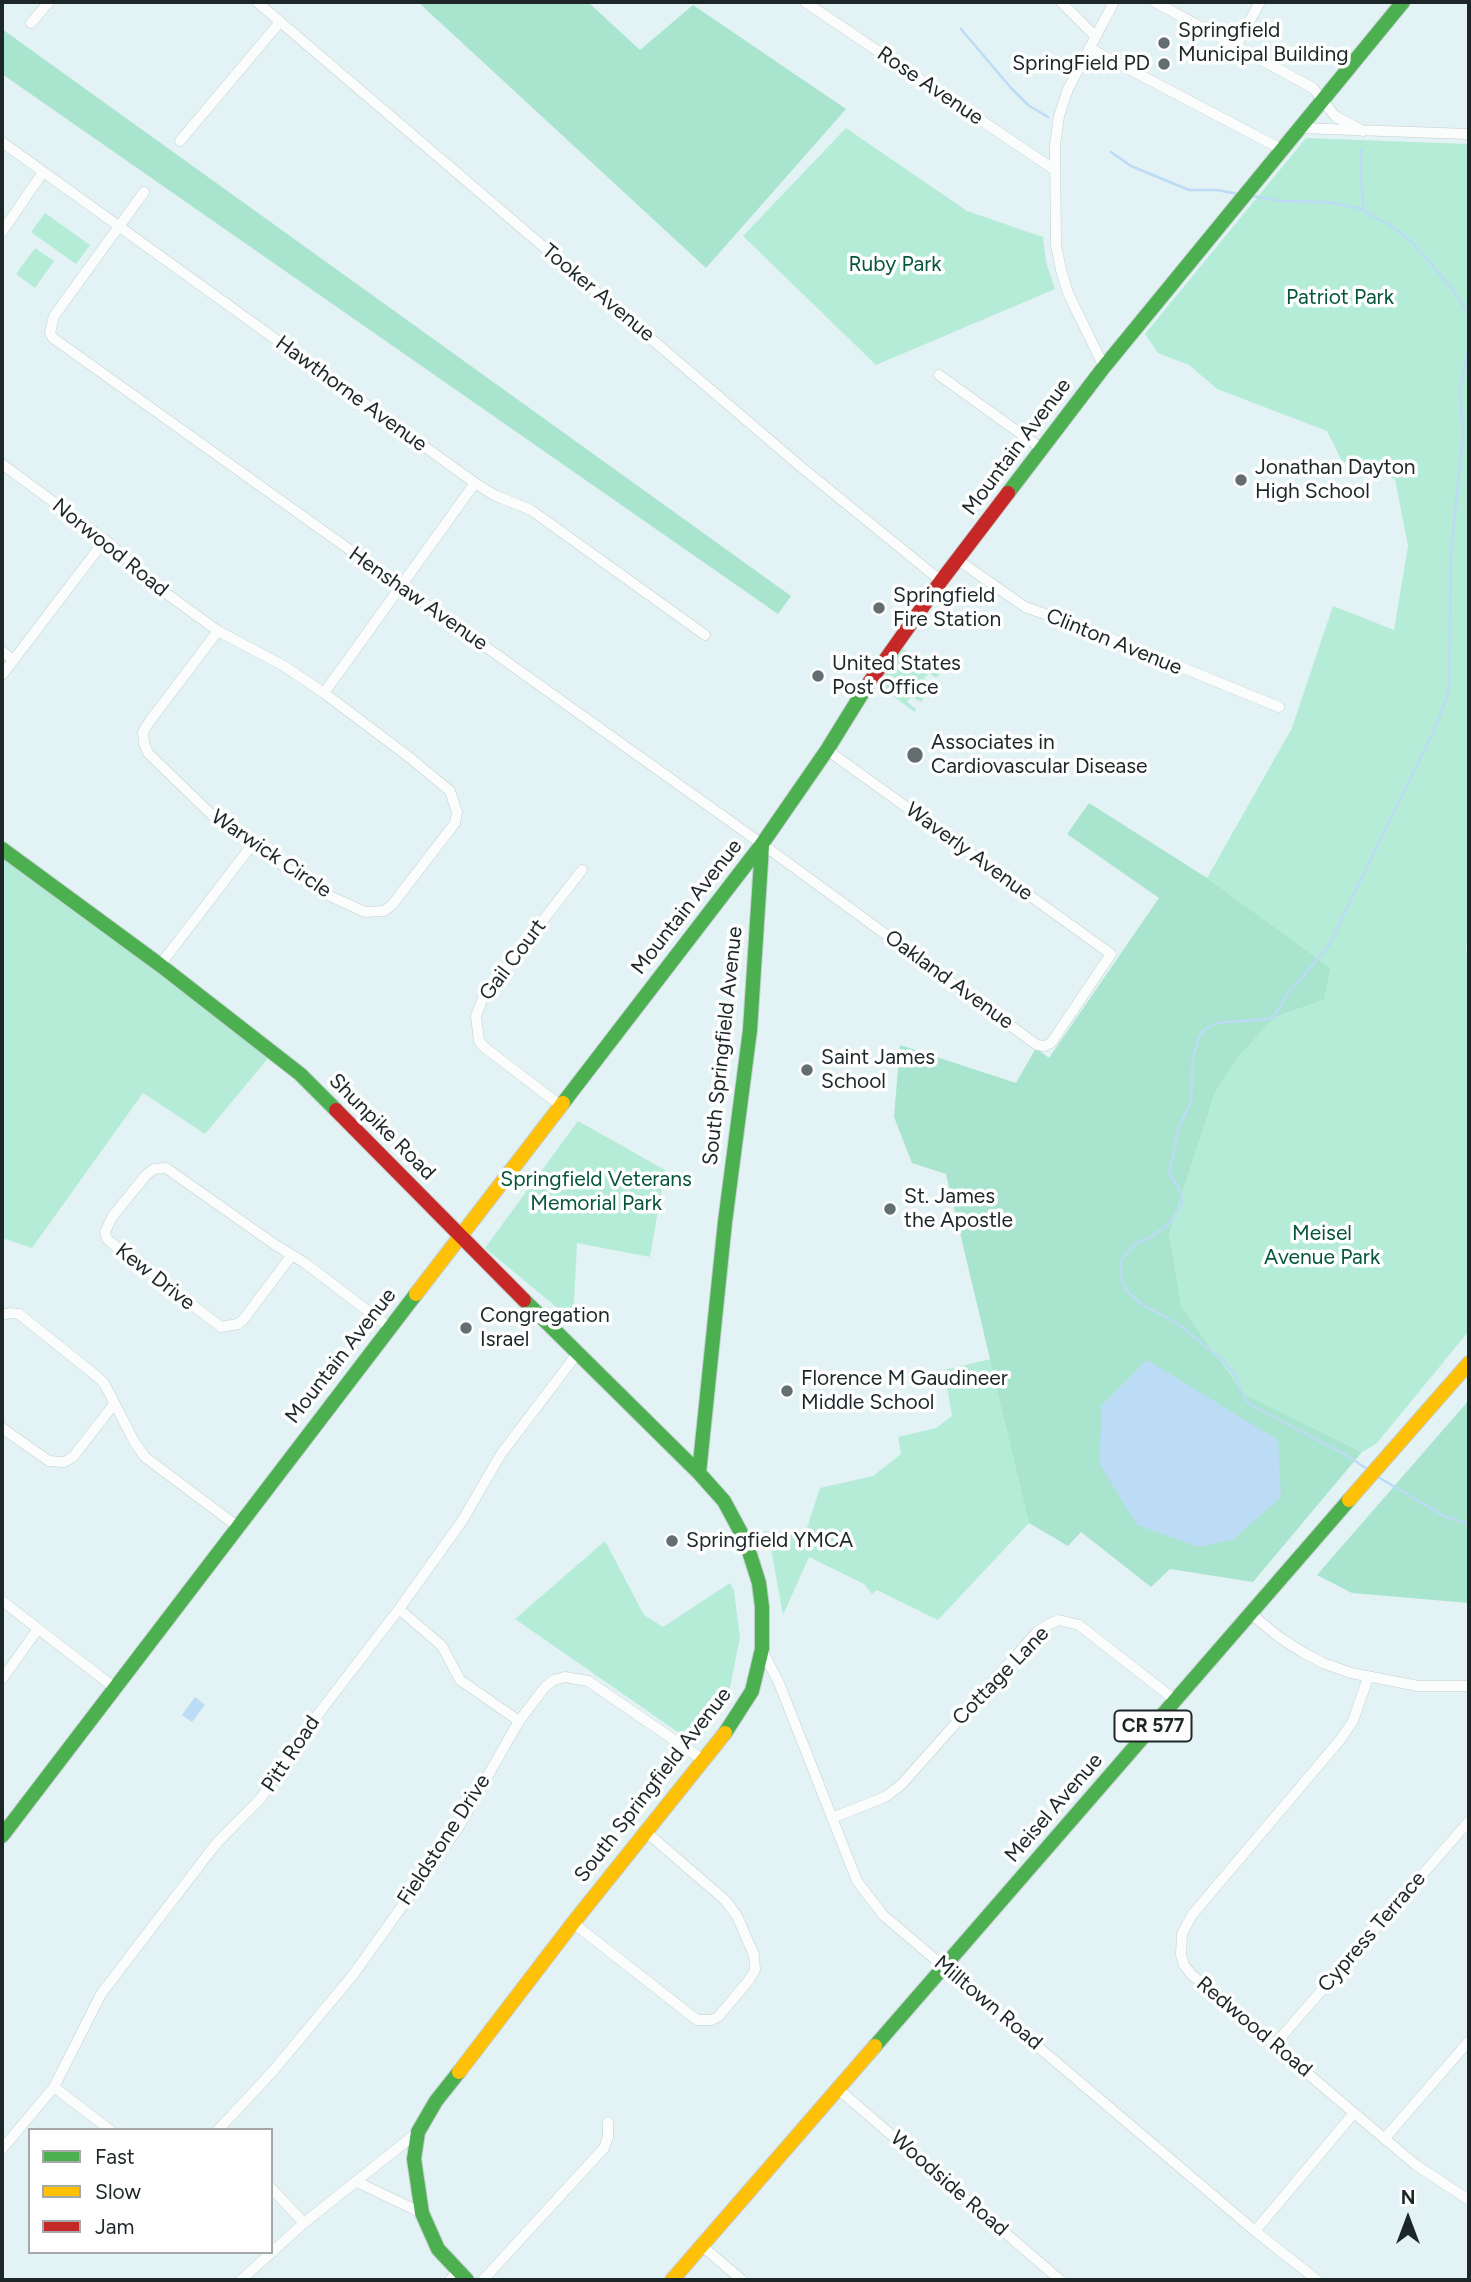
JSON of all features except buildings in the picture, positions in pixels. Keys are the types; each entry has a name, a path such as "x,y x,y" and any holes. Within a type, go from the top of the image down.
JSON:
{"street":[{"path":"31,23 49,2"},
{"name":"Tooker Avenue","path":"257,2 800,466 941,581"},
{"name":"Rose Avenue","path":"805,2 1055,170"},
{"path":"1060,2 1095,36"},
{"path":"1104,367 1068,293 1061,270 1056,245 1055,170 1059,116 1068,89 1114,2"},
{"path":"1155,2 1313,88 1335,116 1363,131"},
{"path":"1236,46 1260,2"},
{"name":"Mountain Avenue","path":"2,1836 388,1327 461,1237 762,844 827,750 875,672 1104,367 1403,2"},
{"path":"180,141 280,22"},
{"path":"1089,48 1281,149"},
{"path":"1299,128 1469,134"},
{"name":"Hawthorne Avenue","path":"2,142 475,483 494,495 531,510 705,635"},
{"path":"2,232 43,172"},
{"path":"119,228 144,192"},
{"name":"Henshaw Avenue","path":"119,228 54,316 50,333 53,338 762,844"},
{"path":"939,375 1042,449"},
{"name":"Norwood Road","path":"2,464 105,540 163,591 218,631"},
{"path":"324,693 475,483"},
{"path":"2,675 105,540"},
{"name":"Clinton Avenue","path":"958,560 1025,607 1085,628 1279,707"},
{"name":"Warwick Circle","path":"218,631 284,666 324,693 450,791 457,812 454,822 392,905 384,911 365,912 319,891 252,845 186,792 148,753 144,743 143,732 149,722 218,631"},
{"path":"2,651 13,660"},
{"name":"Waverly Avenue","path":"827,750 1111,954"},
{"name":"Oakland Avenue","path":"762,844 1037,1045 1051,1043 1111,954"},
{"name":"South Springfield Avenue","path":"458,2277 438,2249 422,2213 415,2167 418,2132 436,2101 645,1831 735,1720 752,1691 762,1649 759,1583 746,1542 724,1501 699,1473 725,1222 750,1030 762,844"},
{"path":"160,965 252,845"},
{"name":"Shunpike Road","path":"2,849 160,965 300,1074 577,1354 699,1473"},
{"name":"Gail Court","path":"560,1105 484,1047 479,1041 476,1016 483,998 582,870"},
{"name":"Kew Drive","path":"292,1255 243,1320 238,1324 221,1327 113,1244 107,1239 105,1232 112,1217 149,1172 160,1167 166,1168 305,1263 388,1327"},
{"path":"2,1315 19,1314 104,1383 145,1457 237,1526"},
{"name":"Pitt Road","path":"2,2150 54,2087 101,1994 215,1845 261,1798 309,1726 399,1609 462,1521 501,1454 577,1354"},
{"name":"Meisel Avenue","path":"672,2280 1469,1363"},
{"path":"2,1428 49,1461 64,1462 74,1457 114,1404"},
{"path":"2,1601 115,1688"},
{"path":"399,1609 442,1646 460,1680 519,1721"},
{"path":"1250,1613 1279,1637 1323,1663 1368,1678 1418,1686 1469,1686"},
{"name":"Cottage Lane","path":"832,1818 885,1797 901,1786 1037,1632 1059,1620 1079,1625 1175,1700"},
{"path":"2,1679 38,1629"},
{"name":"Milltown Road","path":"762,1649 779,1683 857,1881 883,1914 1255,2231 1317,2280"},
{"name":"Fieldstone Drive","path":"220,2128 273,2071 353,1975 458,1828 519,1721 545,1687 554,1680 565,1676 574,1677 596,1687 702,1759"},
{"name":"Redwood Road","path":"1368,1678 1353,1721 1340,1740 1192,1915 1182,1934 1181,1955 1184,1965 1354,2113 1416,2165 1469,2200"},
{"name":"Cypress Terrace","path":"1275,2043 1469,1821"},
{"path":"573,1923 697,2020 712,2020 719,2016 749,1980 755,1969 754,1955 749,1940 731,1908 716,1891 645,1831"},
{"path":"1385,2138 1469,2041"},
{"path":"54,2087 107,2128"},
{"name":"Woodside Road","path":"838,2089 1060,2280"},
{"path":"1255,2231 1354,2113"},
{"path":"483,2280 604,2148 608,2137 608,2122"},
{"path":"273,2251 418,2132"},
{"path":"357,2182 422,2213"},
{"path":"273,2190 304,2223"},
{"path":"702,2246 741,2280"},
{"path":"241,2280 270,2254"}],"green space":[{"path":"418,2 588,2 640,50 693,5 846,109 706,268"},
{"path":"2,29 791,596 778,614 2,74"},
{"name":"Ruby Park","path":"846,128 967,211 1043,237 1046,262 1055,289 876,365 743,236"},
{"name":"Meisel Avenue Park","path":"1306,138 1469,144 1469,929 1466,951 1469,956 1469,1331 1376,1444 1362,1452 1244,1394 1182,1308 1169,1234 1215,1093 1239,1056 1275,1017 1324,1000 1331,968 1207,878 1292,728 1333,606 1394,630 1408,546 1395,479 1342,461 1327,431 1217,389 1189,365 1158,353 1145,334"},
{"path":"45,213 90,245 76,264 31,232"},
{"path":"35,248 54,261 35,288 16,274"},
{"path":"902,648 940,674 936,678 929,673 924,678 933,686 921,702 911,697 907,702 916,709 915,712 877,685"},
{"path":"1089,803 1207,878 1331,968 1324,1000 1275,1017 1239,1056 1215,1093 1169,1234 1182,1308 1244,1394 1362,1452 1253,1582 1170,1569 1151,1587 1081,1532 1068,1546 1029,1523 946,1174 912,1163 894,1117 900,1045 1016,1083 1036,1048 1049,1058 1159,898 1067,834"},
{"path":"2,856 269,1057 205,1134 143,1093 32,1248 2,1238"},
{"name":"Springfield Veterans Memorial Park","path":"578,1121 665,1170 650,1257 577,1243 573,1321 485,1248"},
{"path":"991,1359 1029,1523 938,1620 877,1590 872,1594 864,1584 809,1557 783,1615 770,1543 763,1531 805,1534 820,1488 873,1476 901,1454 898,1437 936,1428 952,1416 944,1370"},
{"path":"1469,1400 1469,1603 1352,1593 1317,1575"},
{"path":"605,1541 644,1615 663,1627 730,1583 734,1591 740,1637 726,1707 695,1744 515,1619"}],"water":[{"path":"1147,1360 1278,1440 1281,1497 1234,1539 1199,1547 1137,1525 1100,1465 1101,1406"},
{"path":"195,1697 205,1705 192,1722 182,1715"}],"waterway":[{"path":"961,29 1011,88 1028,105 1048,117"},
{"path":"1361,149 1364,212"},
{"path":"1111,152 1131,166 1189,190 1217,190 1238,194"},
{"path":"1252,196 1281,201 1327,202 1358,208 1390,225 1412,242 1450,286 1468,313 1469,340"},
{"path":"1367,1469 1346,1455 1251,1405 1224,1361 1178,1324 1143,1305 1128,1292 1122,1282 1120,1262 1136,1243 1148,1239 1170,1223 1182,1203 1180,1190 1169,1173 1179,1127 1191,1102 1193,1057 1199,1037 1205,1029 1216,1023 1269,1019 1275,1015 1286,996 1328,947 1436,726 1449,691 1451,552 1463,435 1460,391 1469,344"},
{"path":"1378,1477 1444,1516 1469,1524"}],"traffic: fast":[{"path":"1008,493 1104,367 1403,2"},
{"path":"563,1103 762,844 827,750 866,687"},
{"path":"699,1473 725,1222 750,1030 762,846"},
{"path":"2,849 160,965 300,1074 336,1110"},
{"path":"2,1836 416,1294"},
{"path":"524,1300 699,1473 724,1501 746,1542 759,1583 762,1649 752,1691 725,1733"},
{"path":"875,2046 1349,1500"},
{"path":"459,2072 436,2101 418,2132 414,2159 422,2213 438,2249 467,2280"}],"traffic: slow":[{"path":"416,1294 563,1103"},
{"path":"1349,1500 1469,1363"},
{"path":"459,2072 573,1923 725,1733"},
{"path":"672,2280 875,2046"}],"traffic: jam":[{"path":"866,687 1008,493"},
{"path":"336,1110 524,1300"}],"place":[{"name":"Springfield Municipal Building","path":"1164,43"},
{"name":"SpringField PD","path":"1164,64"},
{"name":"Jonathan Dayton High School","path":"1241,480"},
{"name":"Springfield Fire Station","path":"879,608"},
{"name":"United States Post Office","path":"818,676"},
{"name":"Associates in Cardiovascular Disease","path":"915,755"},
{"name":"Saint James School","path":"807,1070"},
{"name":"St. James the Apostle","path":"890,1209"},
{"name":"Congregation Israel","path":"466,1328"},
{"name":"Florence M Gaudineer Middle School","path":"787,1391"},
{"name":"Springfield YMCA","path":"672,1541"}],"park label":[{"name":"Patriot Park","path":"1340,298"}]}
